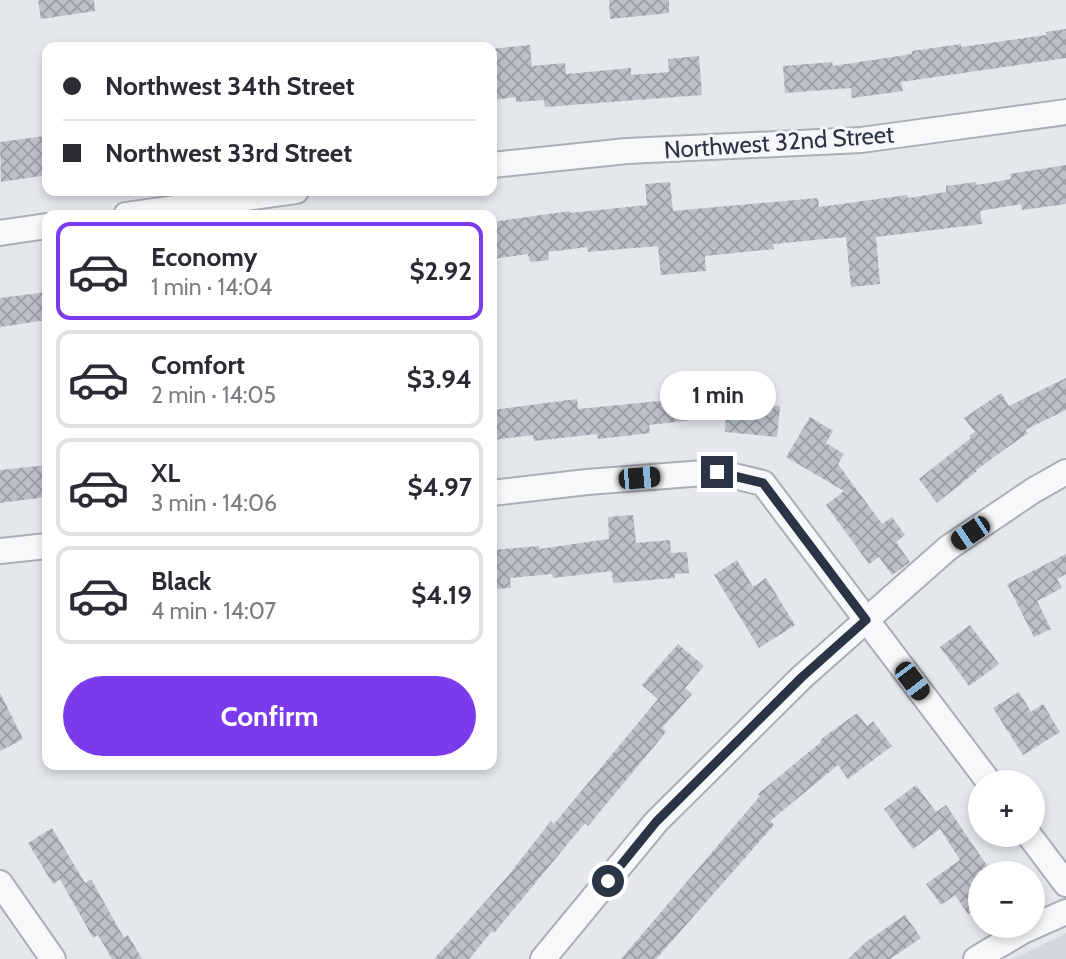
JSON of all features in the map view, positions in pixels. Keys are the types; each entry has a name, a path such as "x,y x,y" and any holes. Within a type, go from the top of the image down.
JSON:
{"street":[{"name":"Northwest 32nd Street","path":"497,164 627,151 861,140 1066,112"},
{"path":"162,210 261,196"},
{"path":"0,233 42,227"},
{"path":"497,492 717,472 763,483 980,770"},
{"path":"543,959 656,822 802,677 948,548 1034,490 1066,472"},
{"path":"0,551 42,546"},
{"path":"1038,847 1066,884"},
{"path":"0,883 53,959"},
{"path":"976,959 1023,931 1066,912"}],"shaded area":[{"path":"1066,933 1066,959 1013,959 1017,957"}],"building":[{"path":"38,0 94,0 95,11 41,19"},
{"path":"609,0 669,0 669,13 610,19"},
{"path":"1066,29 1066,58 901,82 903,91 852,98 851,88 785,93 783,66 832,62 833,66 912,54 912,51 1046,35 1046,32"},
{"path":"530,45 532,66 565,63 566,74 631,68 631,75 669,72 668,59 699,56 702,95 545,107 544,100 516,102 516,97 497,99 497,48"},
{"path":"42,136 42,176 1,182 0,142"},
{"path":"1066,165 1066,204 1022,210 1021,204 980,211 982,224 876,237 880,284 851,287 846,237 773,244 774,249 705,256 706,271 661,275 658,246 588,252 587,247 548,252 549,260 530,262 528,254 497,258 497,221 570,211 647,205 645,184 670,182 673,211 818,198 819,207 946,192 946,186 976,182 976,185 1011,179 1010,174"},
{"path":"42,293 42,321 0,327 0,298"},
{"path":"1066,378 1066,410 1025,430 1028,433 976,470 937,503 919,479 971,438 969,436 975,432 964,418 1001,393 1009,406"},
{"path":"709,388 710,400 780,406 777,437 725,432 726,416 649,425 650,433 598,439 597,434 534,441 533,435 497,439 497,409 577,399 578,409 670,400 670,393"},
{"path":"810,417 833,431 826,443 844,454 838,464 882,524 892,517 905,535 896,542 910,562 892,575 879,557 869,564 826,505 844,491 786,457"},
{"path":"42,466 42,498 0,503 0,470"},
{"path":"633,515 636,543 670,540 671,553 687,552 689,573 674,574 675,578 613,583 612,571 553,578 552,574 510,578 511,588 497,589 497,550 539,546 539,549 609,539 608,517"},
{"path":"1066,554 1066,574 1057,579 1062,588 1037,601 1051,629 1034,637 1007,584"},
{"path":"737,560 753,587 766,578 795,625 759,648 714,575"},
{"path":"970,625 999,664 969,686 940,647"},
{"path":"678,644 704,666 685,688 692,694 662,728 666,732 588,826 585,823 494,933 492,931 469,959 434,959 507,877 551,821 554,824 658,699 642,685"},
{"path":"1019,692 1031,712 1043,704 1060,732 1023,755 993,708"},
{"path":"0,693 23,739 0,751"},
{"path":"857,713 867,726 873,721 892,746 848,779 838,765 770,821 774,825 656,959 621,959 760,796 758,794 821,742 820,740"},
{"path":"916,785 936,812 946,805 968,837 968,847 974,847 984,861 968,861 968,914 955,895 941,905 926,884 960,860 940,829 913,849 884,809"},
{"path":"52,828 85,883 91,879 124,938 128,935 142,959 112,959 98,935 93,938 60,879 53,884 28,843"},
{"path":"905,915 921,938 890,959 848,959 866,942"}],"route":[{"path":"608,881 656,822 802,677 866,620 763,483 717,472"}]}
